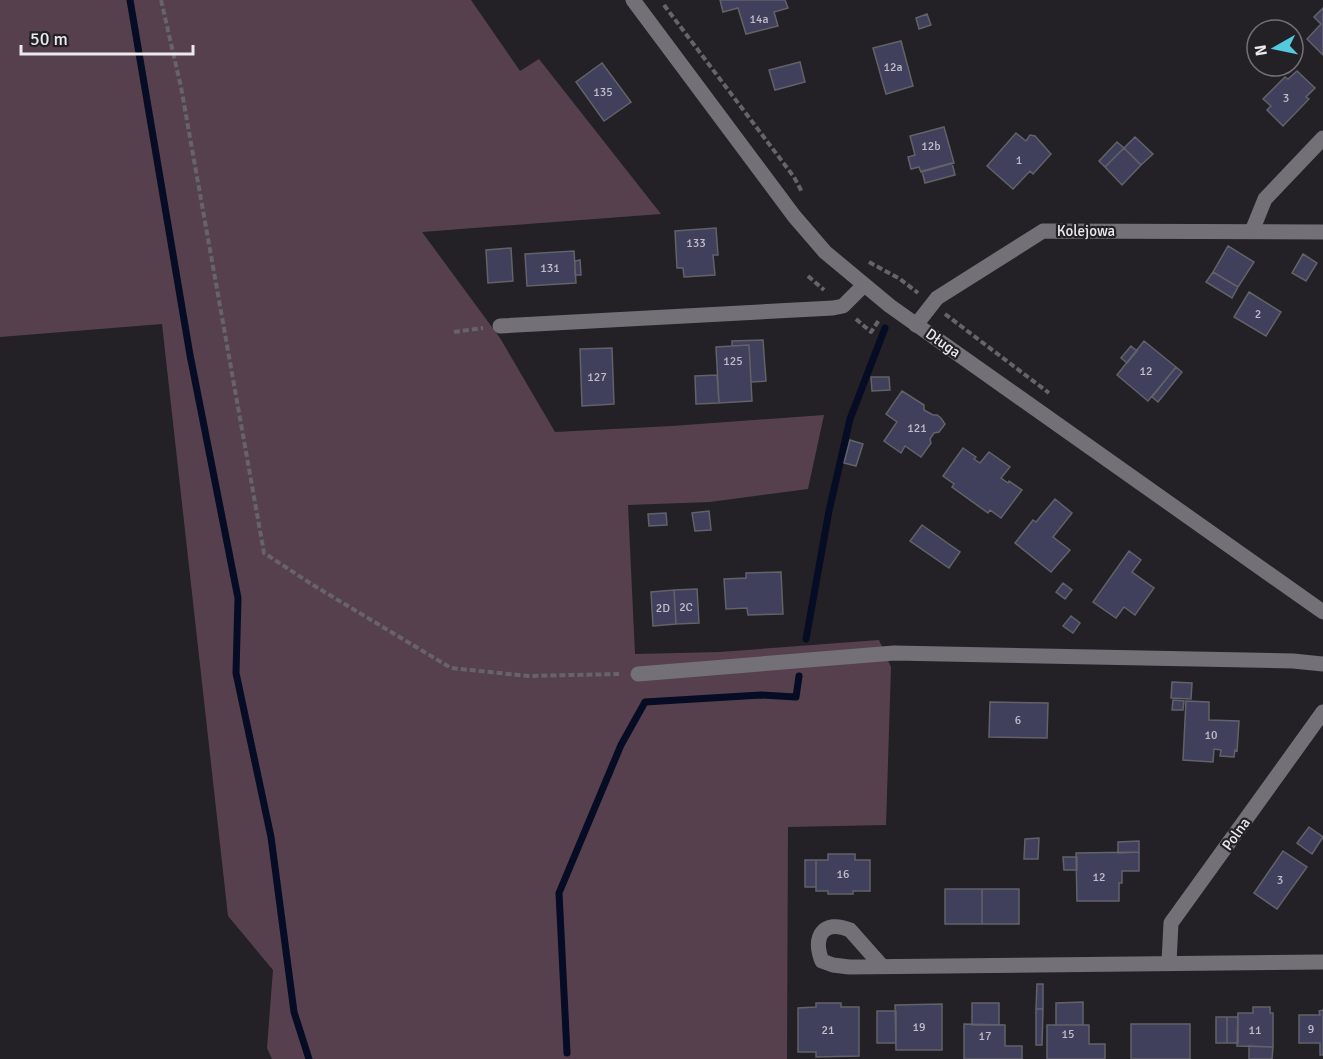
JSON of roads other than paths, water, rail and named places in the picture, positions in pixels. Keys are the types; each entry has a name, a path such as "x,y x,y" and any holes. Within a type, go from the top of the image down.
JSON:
{"street":[{"name":"Długa","path":"633,0 794,216 825,252 916,325 1323,612"},
{"path":"1252,231 1265,199 1323,138"},
{"name":"Kolejowa","path":"916,325 938,298 1043,231 1323,232"},
{"path":"500,326 833,308 843,306 864,285"},
{"path":"638,674 894,653 1282,661 1323,664"},
{"name":"Polna","path":"1169,962 1171,923 1323,712"},
{"path":"881,965 1323,962"}],"waterway":[{"path":"130,0 190,355 238,598 236,673 271,837 294,1012 309,1059"},
{"path":"806,639 829,511 850,419 885,328"},
{"path":"567,1053 559,893 621,745 645,702 761,695 796,697 799,676"}]}
